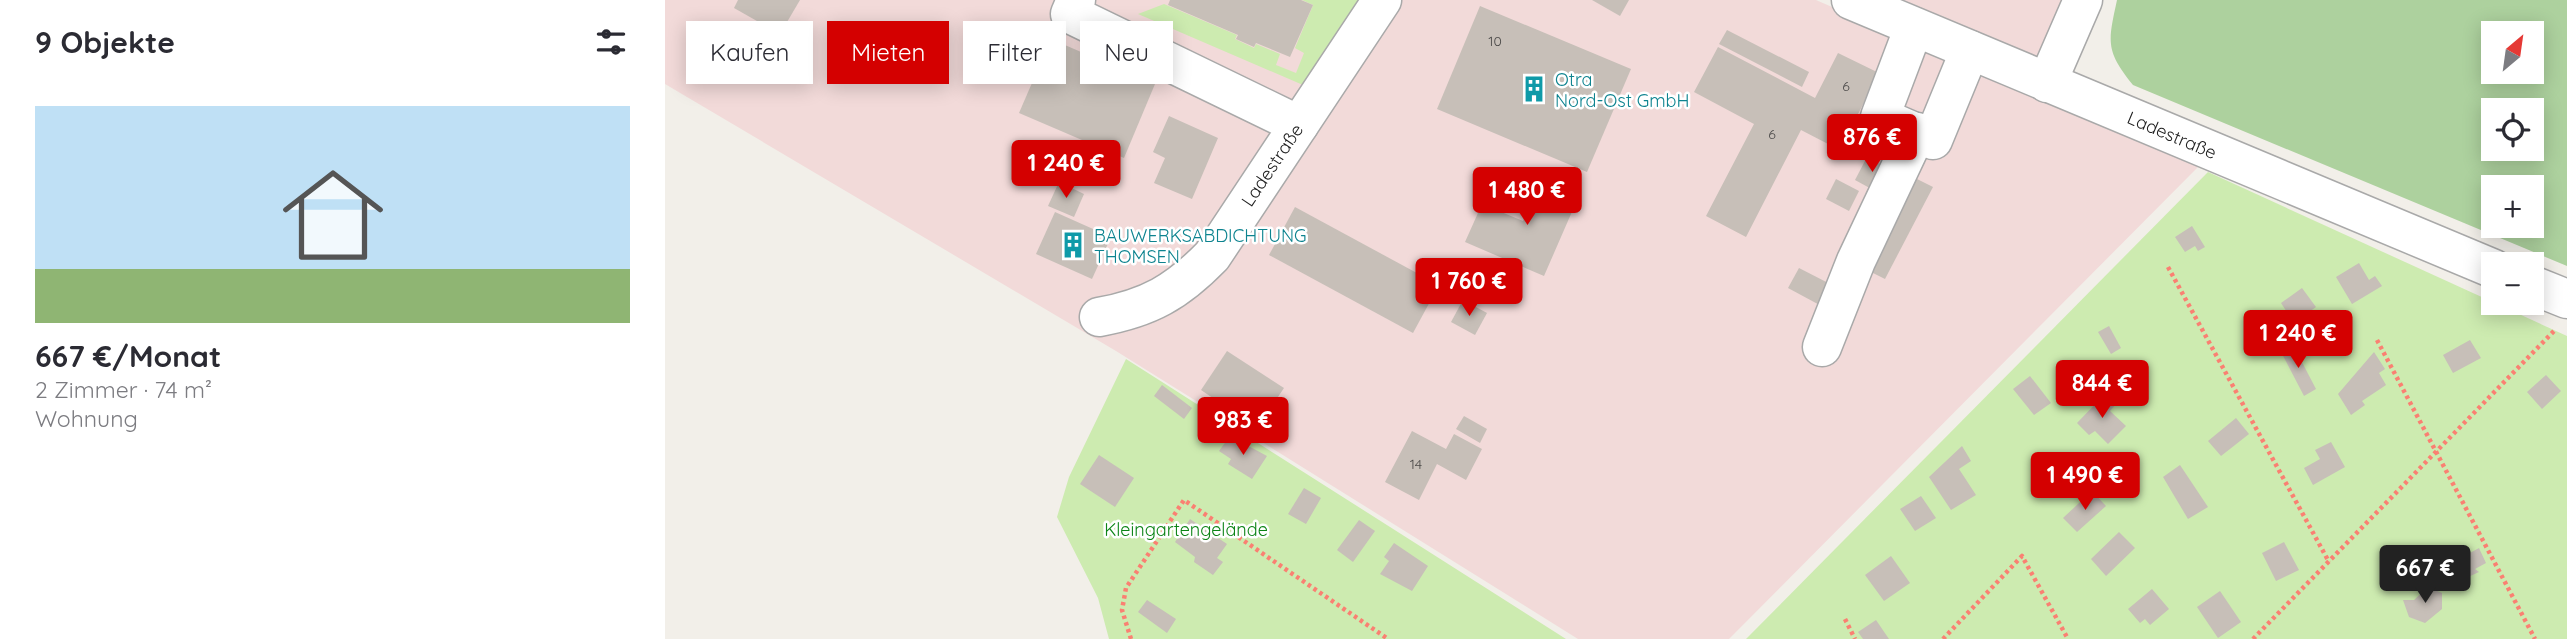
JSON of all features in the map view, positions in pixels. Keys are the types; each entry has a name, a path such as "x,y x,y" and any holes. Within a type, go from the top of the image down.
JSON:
{"street":[{"path":"1076,0 1070,14 1299,125"},
{"name":"Ladestraße","path":"1099,317 1149,305 1193,275 1212,256 1382,0"},
{"name":"Ladestraße","path":"1851,0 2481,264"},
{"path":"2047,83 2083,0"},
{"path":"1914,27 1880,117 1933,140 1970,50"},
{"path":"1822,347 1856,261 1917,132"},
{"path":"2544,296 2562,313"}],"path":[{"path":"2168,267 2329,562"},
{"path":"2253,639 2438,452 2562,313"},
{"path":"2377,340 2535,639"},
{"path":"1131,639 1122,610 1126,588 1184,500 1388,639"},
{"path":"1943,639 2022,555 2068,639"},
{"path":"1845,619 1855,639"}],"shaded area":[{"path":"665,0 1816,0 2198,167 1729,639 1578,639 1116,351 665,84"},
{"path":"1889,0 2094,0 2062,77"}],"green space":[{"path":"1302,0 1359,0 1303,85 1173,29 1173,21 1154,21 1138,14 1164,4 1237,35 1235,39 1254,48 1256,44 1280,54 1276,65 1296,73 1304,53 1295,48 1313,5"},
{"path":"2117,0 2567,0 2567,266 2544,256 2544,252 2533,252 2500,238 2544,238 2544,175 2481,175 2481,230 2133,85 2117,63 2111,36"},
{"path":"2208,172 2481,297 2481,315 2521,315 2567,336 2567,639 1746,639"},
{"name":"Kleingartengelände","path":"1126,359 1566,639 1109,639 1098,598 1057,517 1069,477"}],"building":[{"path":"738,0 800,0 788,21 757,21 734,8"},
{"path":"1170,0 1301,0 1313,5 1290,57 1256,43 1254,47 1236,39 1238,35 1168,5"},
{"path":"1592,0 1629,0 1620,16"},
{"name":"Otra Nord-Ost GmbH","path":"1480,6 1631,69 1587,172 1437,109"},
{"path":"1727,30 1809,72 1802,87 1719,44"},
{"path":"1066,45 1080,52 1080,84 1155,84 1124,158 1019,113 1032,84 1066,84"},
{"path":"1718,47 1815,98 1838,53 1879,73 1856,118 1874,128 1857,159 1801,130 1746,237 1706,216 1754,124 1694,92"},
{"path":"1169,116 1218,138 1192,199 1154,183 1165,158 1153,152"},
{"path":"1867,157 1889,169 1877,192 1855,180"},
{"path":"1542,174 1581,191 1544,276 1465,242 1482,204 1523,221"},
{"path":"1907,174 1933,187 1885,279 1859,266"},
{"path":"1836,179 1859,191 1849,211 1826,199"},
{"path":"1059,182 1084,194 1074,217 1048,206"},
{"path":"1295,207 1439,285 1413,333 1269,255"},
{"name":"BAUWERKSABDICHTUNG THOMSEN","path":"1055,212 1111,237 1092,279 1036,254"},
{"path":"2192,226 2205,247 2198,251 2195,246 2185,252 2175,237"},
{"path":"2359,263 2369,280 2375,276 2382,286 2352,304 2336,277"},
{"path":"1462,265 1477,273 1462,299 1448,291"},
{"path":"1799,268 1838,288 1827,309 1788,288"},
{"path":"2302,288 2316,307 2294,323 2281,303"},
{"path":"1463,300 1487,313 1475,335 1451,322"},
{"path":"2109,326 2121,348 2111,354 2098,332"},
{"path":"2470,340 2481,358 2453,373 2443,355"},
{"path":"2292,343 2316,389 2304,396 2280,350"},
{"path":"1227,351 1284,388 1257,428 1201,390"},
{"path":"2374,352 2385,369 2379,373 2386,385 2362,401 2365,405 2351,415 2338,394"},
{"path":"2546,375 2561,391 2542,409 2527,392"},
{"path":"2030,376 2051,403 2034,415 2013,389"},
{"path":"1162,385 1192,408 1184,419 1154,396"},
{"path":"2105,394 2116,404 2110,411 2126,426 2108,444 2095,431 2089,435 2077,423"},
{"path":"1464,416 1487,429 1480,443 1456,429"},
{"path":"2236,418 2249,434 2221,456 2208,441"},
{"path":"1412,431 1446,449 1454,434 1482,449 1466,480 1437,464 1419,500 1385,482"},
{"path":"1230,436 1267,456 1252,479 1228,464 1231,459 1219,451"},
{"path":"2331,442 2345,467 2313,485 2304,468 2320,459 2315,450"},
{"path":"1962,446 1971,461 1959,469 1976,495 1951,510 1929,477"},
{"path":"1099,455 1134,478 1115,507 1080,484"},
{"path":"2180,465 2208,507 2188,519 2163,477"},
{"path":"1304,488 1321,498 1306,524 1288,514"},
{"path":"2092,491 2106,506 2077,532 2063,518"},
{"path":"1921,496 1936,518 1915,531 1900,509"},
{"path":"1190,519 1227,544 1217,558 1223,562 1213,575 1194,562 1195,557 1175,542"},
{"path":"1359,520 1375,531 1353,562 1337,550"},
{"path":"2119,532 2135,548 2106,576 2091,559"},
{"path":"2284,542 2299,570 2276,581 2262,553"},
{"path":"1394,543 1428,566 1412,591 1380,574 1389,561 1384,557"},
{"path":"2479,548 2486,563 2475,569 2479,572 2453,584 2442,561 2465,550 2468,554"},
{"path":"1891,556 1910,583 1884,601 1865,575"},
{"path":"2428,587 2442,593 2442,609 2425,623 2409,617 2403,600 2414,600"},
{"path":"2152,589 2169,609 2150,625 2145,619 2140,623 2128,609"},
{"path":"2220,591 2241,622 2218,638 2197,607"},
{"path":"1147,600 1176,619 1167,633 1138,612"},
{"path":"1876,620 1889,639 1863,639 1858,632"}],"place":[{"name":"Otra Nord-Ost GmbH","path":"1534,89"},
{"name":"BAUWERKSABDICHTUNG THOMSEN","path":"1073,245"}]}
